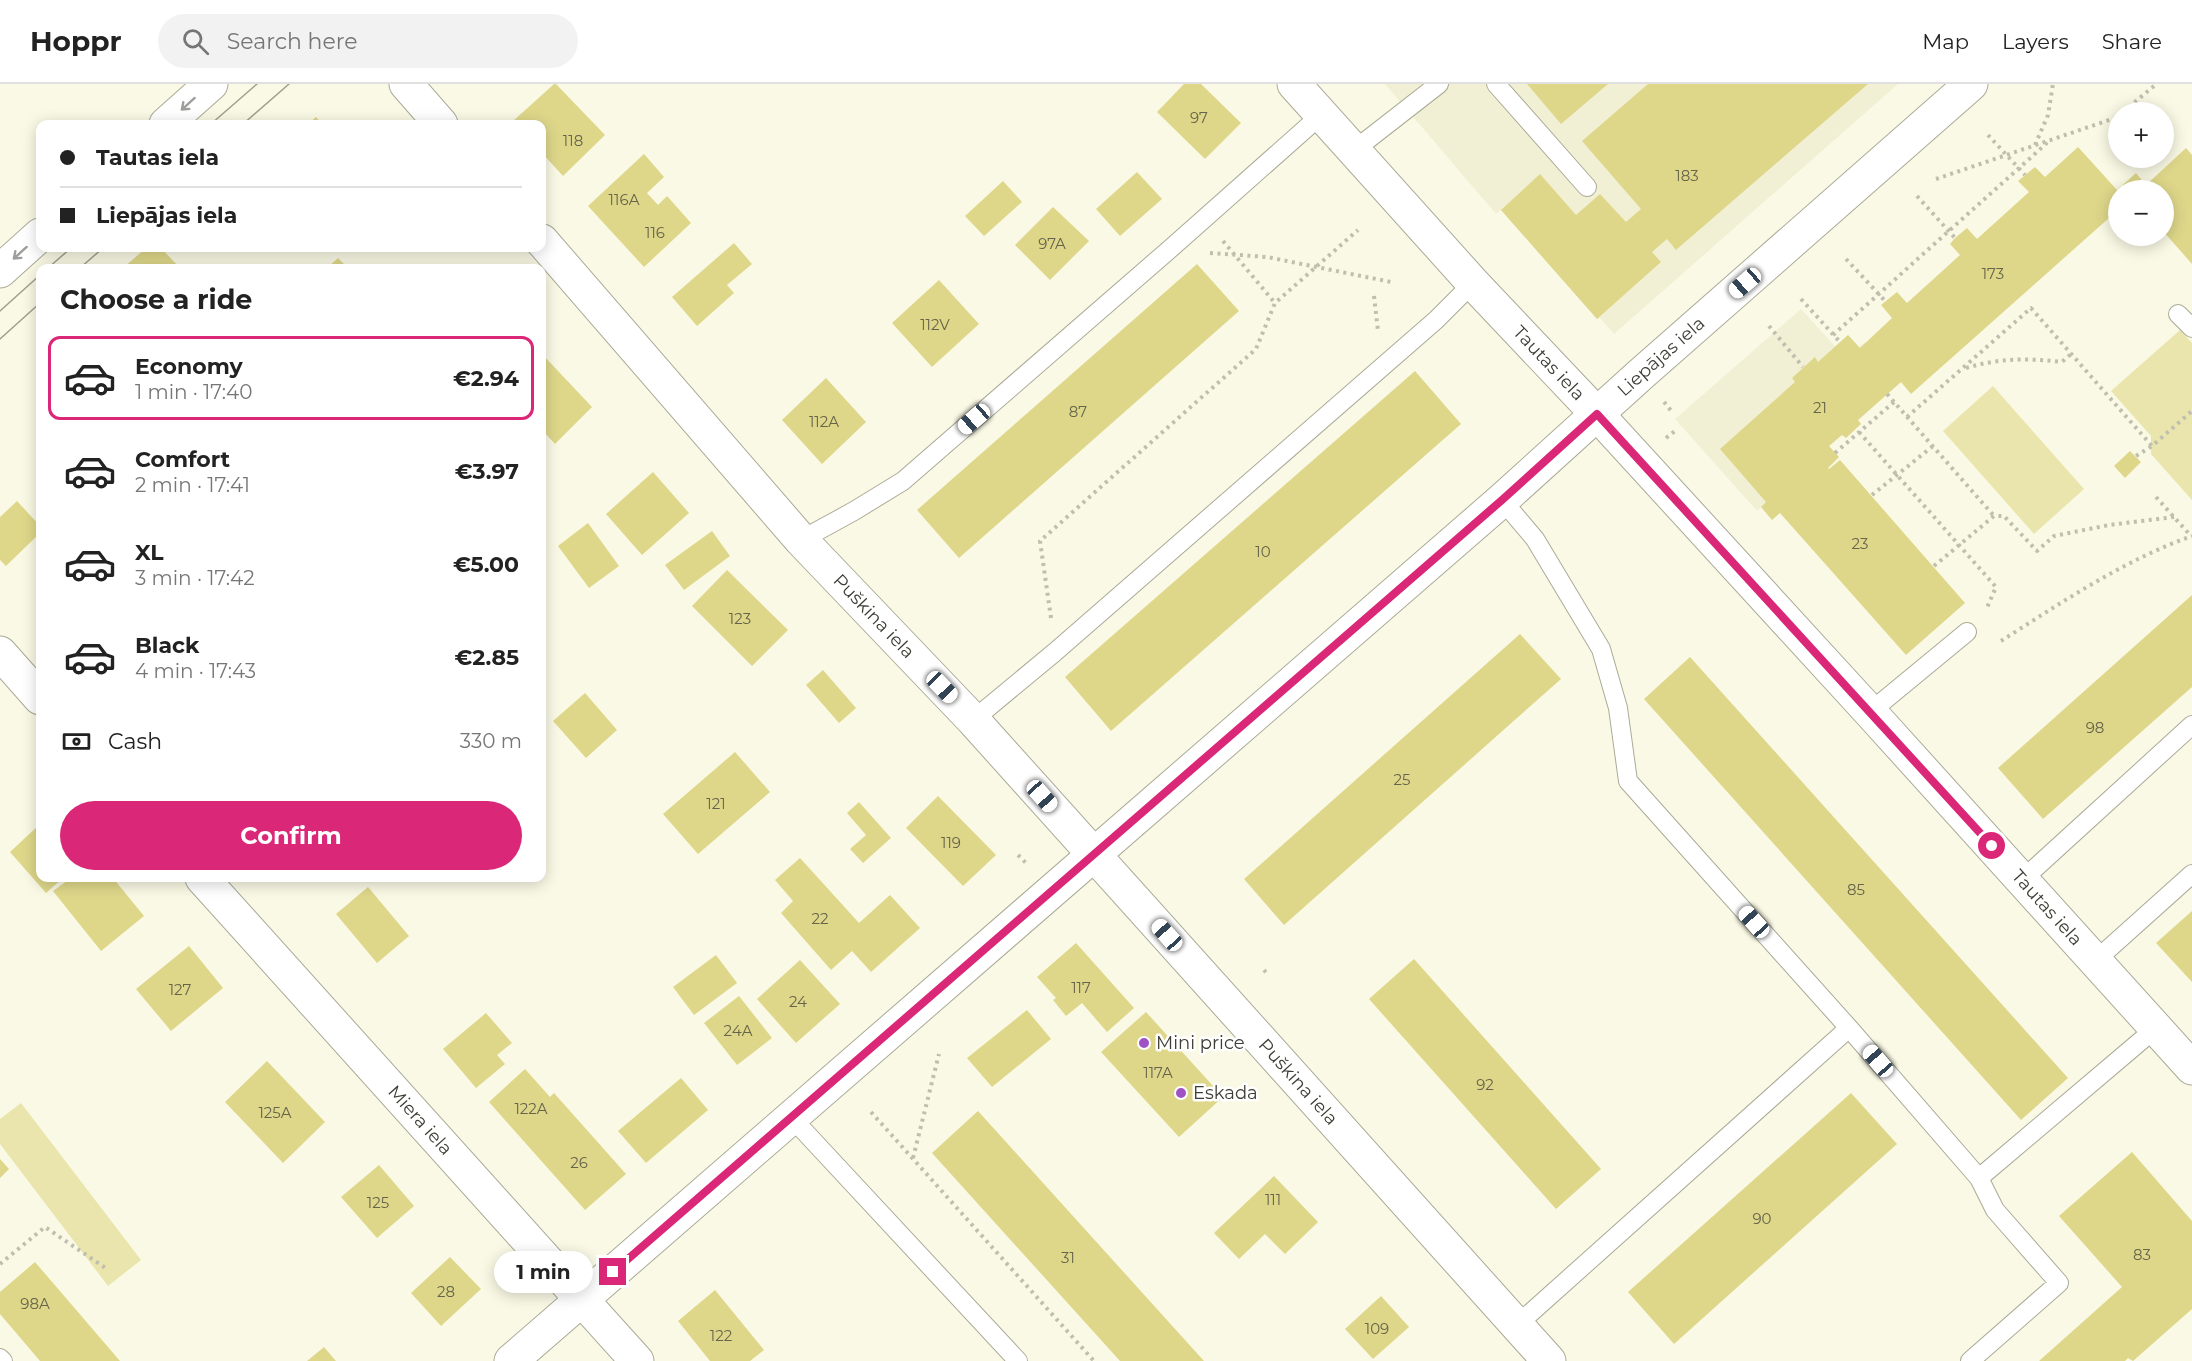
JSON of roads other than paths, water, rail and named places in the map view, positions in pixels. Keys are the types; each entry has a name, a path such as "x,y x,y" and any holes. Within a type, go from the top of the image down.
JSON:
{"street":[{"path":"170,120 211,84"},
{"path":"406,84 438,120"},
{"name":"Tautas iela","path":"1294,84 1473,283 1597,414 1870,712 2192,1068"},
{"name":"Liepājas iela","path":"510,1361 1502,500 1971,84"},
{"path":"0,271 36,239"},
{"name":"Puškina iela","path":"546,245 801,540 973,720 1549,1361"},
{"path":"0,653 36,694"},
{"name":"Miera iela","path":"206,882 637,1361"}],"lane":[{"path":"1353,151 1439,84"},
{"path":"1496,84 1587,187"},
{"path":"801,540 903,481 1321,115"},
{"path":"973,720 1055,652 1436,320 1473,283"},
{"path":"2178,314 2192,328"},
{"path":"1502,500 1535,539 1601,649 1618,708 1628,781 1849,1028 1979,1178 1995,1210 2059,1283 1970,1361"},
{"path":"1870,712 1967,632"},
{"path":"2022,880 2192,725"},
{"path":"2095,961 2192,874"},
{"path":"1517,1325 1849,1028"},
{"path":"1979,1178 2156,1028"},
{"path":"791,1118 1018,1361"}],"tram line":[{"path":"216,120 257,84"},
{"path":"248,120 289,84"},
{"path":"53,264 66,252"},
{"path":"85,264 98,252"},
{"path":"0,311 36,279"},
{"path":"0,339 36,307"}],"place":[{"name":"Mini price","path":"1144,1043"},
{"name":"Eskada","path":"1181,1093"}]}
